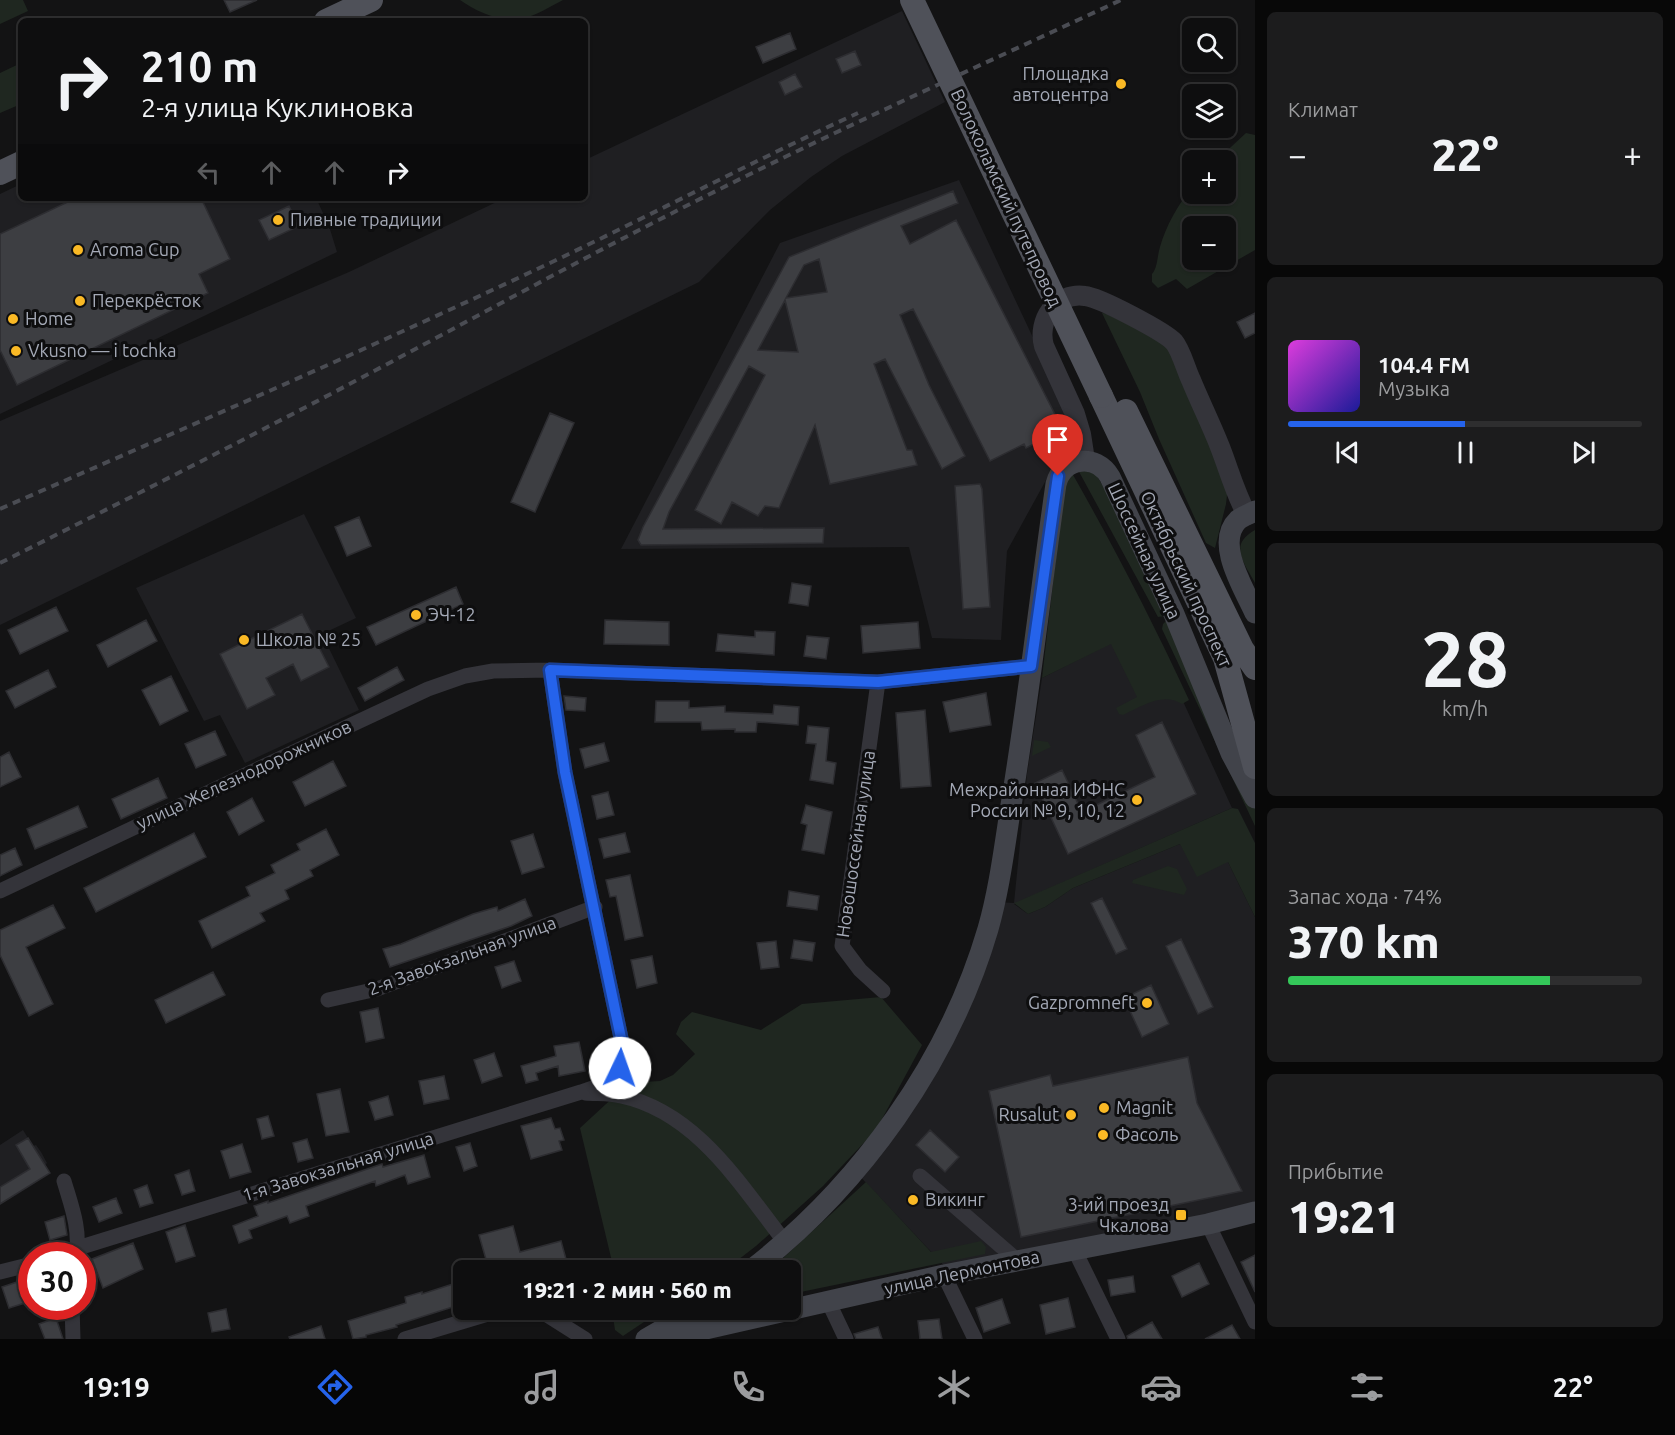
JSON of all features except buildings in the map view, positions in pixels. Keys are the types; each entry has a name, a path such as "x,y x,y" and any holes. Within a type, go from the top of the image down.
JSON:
{"main road":[{"path":"332,18 371,0"},
{"name":"Волоколамский путепровод","path":"912,0 1108,393"},
{"name":"Волоколамский путепровод","path":"928,0 1108,393"},
{"path":"0,173 18,164"},
{"name":"Октябрьский проспект","path":"1108,393 1242,649 1255,668"},
{"name":"Октябрьский проспект","path":"1108,393 1225,658 1255,767"},
{"path":"763,1260 785,1242 834,1193 879,1141 909,1097 960,1002 985,939 995,902 1016,773 1057,480 1067,466 1076,461 1085,460"},
{"name":"Шоссейная улица","path":"1085,460 1098,464 1110,477 1174,614 1231,753 1255,798"},
{"path":"1251,513 1239,519 1232,530 1229,549 1255,613"},
{"name":"улица Лермонтова","path":"683,1337 944,1275 1208,1224 1255,1212"},
{"path":"646,1339 679,1320"}],"street":[{"path":"1085,460 1075,414 1044,346 1042,336 1045,319 1054,306 1068,297 1079,295 1101,301 1174,342 1220,446 1239,500 1251,513"},
{"name":"улица Железнодорожников","path":"0,891 428,689 465,676 493,671 550,670 878,682 1031,666"},
{"path":"550,670 565,772 595,907"},
{"name":"Новошоссейная улица","path":"878,682 843,946 860,970 883,991"},
{"name":"2-я Завокзальная улица","path":"328,1000 377,989 595,907"},
{"name":"1-я Завокзальная улица","path":"96,1246 615,1080 625,1057 595,907"},
{"path":"581,1092 622,1096 667,1113 700,1138 785,1242"},
{"path":"920,1176 1018,1261"},
{"path":"64,1181 75,1219 76,1242"},
{"path":"1208,1224 1255,1322"},
{"path":"1074,1250 1118,1339"},
{"path":"0,1272 18,1268"},
{"path":"944,1275 975,1339"},
{"path":"828,1301 846,1339"},
{"path":"72,1320 73,1339"},
{"path":"405,1339 468,1320"},
{"path":"555,1320 585,1339"}],"shaded area":[{"path":"0,0 23,0 28,11 0,24"},
{"path":"460,0 563,0 523,18 498,18 474,9"},
{"path":"902,11 945,102 842,156 811,177 770,210 699,282 0,625 0,421 349,272 499,201 588,201 588,159"},
{"path":"18,64 18,105 0,113 0,73"},
{"path":"1246,133 1255,135 1255,250 1236,261 1236,216 1182,216 1182,270 1220,270 1187,289 1176,279 1158,288 1152,282 1152,274 1173,216 1182,201 1182,204 1236,204 1236,150 1228,150"},
{"path":"959,180 1059,393 1073,431 1007,551 1001,640 932,638 909,547 621,549 780,243"},
{"path":"18,185 18,201 317,201 329,226 337,252 0,414 0,194"},
{"path":"1102,313 1114,314 1170,345 1228,486 1215,548 1206,543 1140,392"},
{"path":"1077,468 1096,474 1123,522 1164,616 1158,617"},
{"path":"1072,473 1133,585 1189,700 1182,704 1167,699 1160,700 1145,704 1123,715 1119,714 1116,708 1137,697 1111,644 1042,678 1065,480"},
{"name":"Школа № 25","path":"304,514 356,618 322,634 359,710 245,763 220,715 204,721 136,588"},
{"path":"1255,530 1255,583 1243,561 1240,548 1247,536"},
{"path":"1166,621 1255,795 1255,826 1162,629"},
{"path":"1123,637 1170,673 1232,808 1014,904 1028,914 1045,907 1073,888 1180,844 1228,862 1255,917 1255,1212 952,1274 854,1170 909,1097 995,902 1014,903 1027,774 1042,678"},
{"path":"1034,740 1048,742 1051,747 1032,756"},
{"path":"1232,808 1238,809 1255,843 1255,917 1228,862 1197,877 1180,844 1073,888 1045,907 1028,914 1014,903"},
{"path":"1168,866 1177,869 1187,889 1184,895 1132,883 1133,880"},
{"path":"881,997 922,1045 876,1130 823,1186 738,1260 612,1260 580,1128 619,1092 643,1082 660,1081 673,1075 695,1054 676,1034 681,1022 692,1012 761,1030 802,1004"},
{"path":"23,1130 33,1146 36,1145 41,1152 50,1173 0,1204 0,1145"},
{"path":"866,1182 931,1252 981,1241 986,1247 985,1254 801,1292 801,1260 781,1260"},
{"path":"614,1320 647,1320 623,1336 615,1330"}],"railway":[{"path":"0,563 283,419 722,188 1121,0"},
{"path":"0,509 467,302 858,113"}],"place":[{"name":"Площадка автоцентра","path":"1121,84"},
{"name":"Пивные традиции","path":"278,220"},
{"name":"Aroma Cup","path":"78,250"},
{"name":"Перекрёсток","path":"80,301"},
{"name":"Home","path":"13,319"},
{"name":"Vkusno — i tochka","path":"16,351"},
{"name":"ЭЧ-12","path":"416,615"},
{"name":"Школа № 25","path":"244,640"},
{"name":"Межрайонная ИФНС России № 9, 10, 12","path":"1137,800"},
{"name":"Gazpromneft","path":"1147,1003"},
{"name":"Magnit","path":"1104,1108"},
{"name":"Rusalut","path":"1071,1115"},
{"name":"Фасоль","path":"1103,1135"},
{"name":"Викинг","path":"913,1200"},
{"name":"3-ий проезд Чкалова","path":"1181,1215"}],"route":[{"path":"620,1068 625,1057 565,772 550,670 878,682 1031,666 1058,476"}]}
